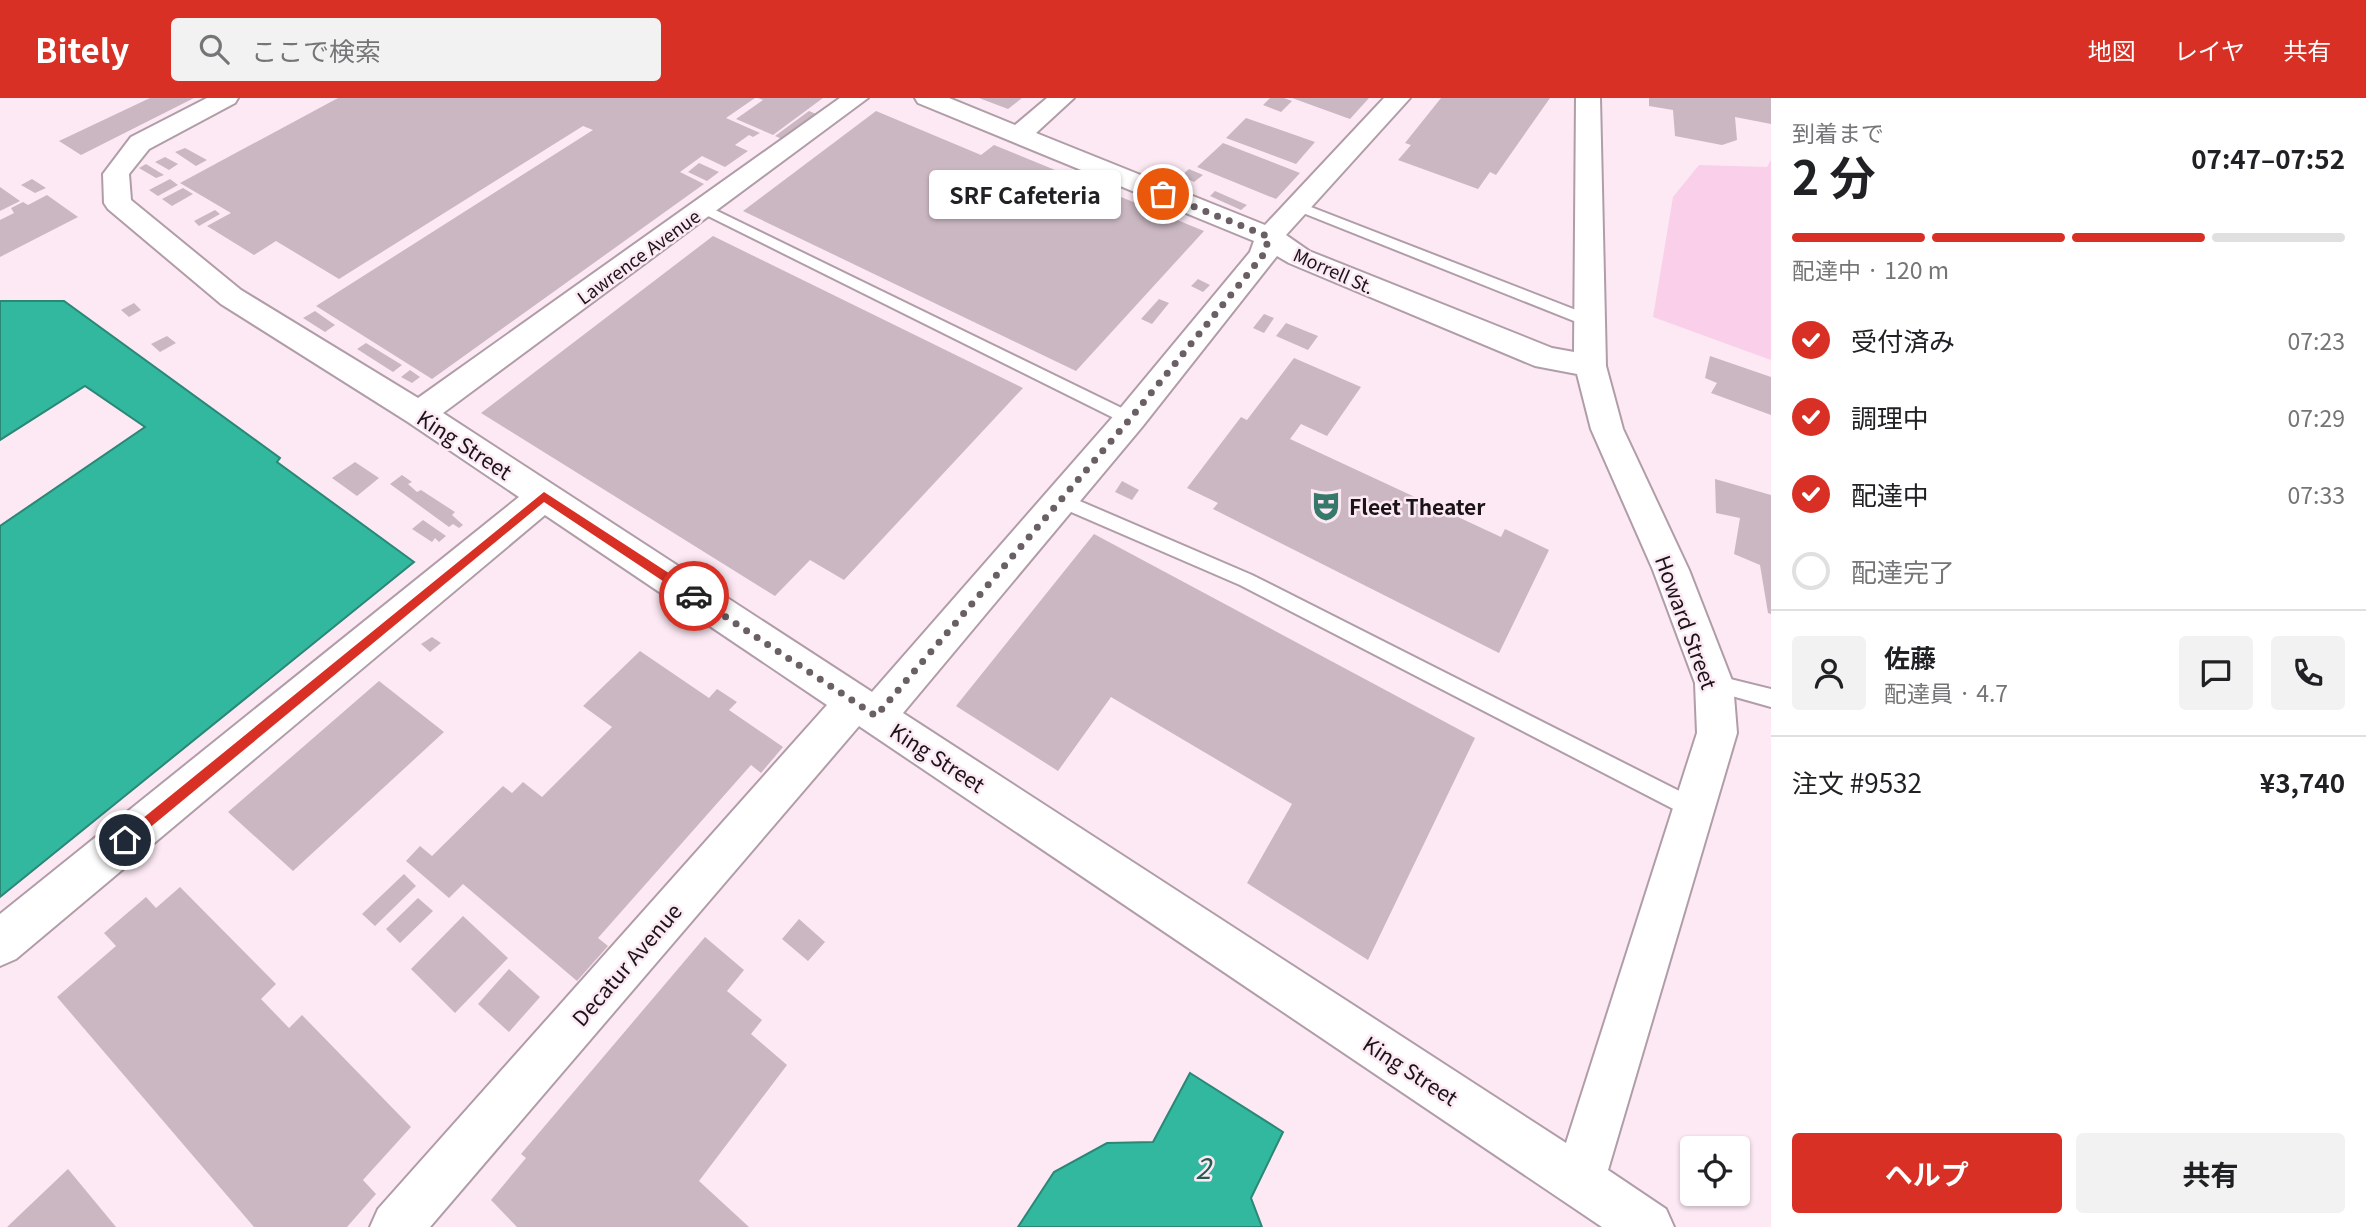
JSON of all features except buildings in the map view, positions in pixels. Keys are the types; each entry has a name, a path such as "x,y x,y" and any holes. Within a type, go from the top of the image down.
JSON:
{"street":[{"name":"King Street","path":"226,98 140,143 116,174 118,203 230,297 419,414 1648,1227"},
{"name":"Lawrence Avenue","path":"419,414 856,98"},
{"name":"Morrell St.","path":"927,98 1269,237 1299,257 1546,358 1590,366"},
{"path":"1018,135 1062,98"},
{"name":"Decatur Avenue","path":"396,1227 866,709 1061,500 1264,254 1269,237 1398,98"},
{"name":"Howard Street","path":"1579,1181 1717,733 1714,683 1671,570 1607,429 1590,366 1588,98"},
{"path":"0,943 544,496"}],"lane":[{"path":"1298,205 1589,321"},
{"path":"703,208 1130,419"},
{"path":"1061,500 1246,580 1694,809"},
{"path":"1714,683 1771,698"}],"shaded area":[{"path":"1771,160 1771,360 1653,317 1673,197 1699,165 1767,167"}],"water":[{"path":"0,301 64,301 280,458 277,462 414,562 0,897 0,526 145,427 85,386 0,440"},
{"name":"2","path":"1190,1073 1283,1132 1251,1198 1262,1227 1018,1227 1054,1172 1107,1143 1153,1142"}],"way so far":[{"path":"694,596 876,716 1130,419 1264,254 1269,237 1163,194"}],"place":[{"name":"SRF Cafeteria","path":"1163,194"},
{"name":"Fleet Theater","path":"1326,506"}],"route":[{"path":"125,840 544,496 694,596"}]}
